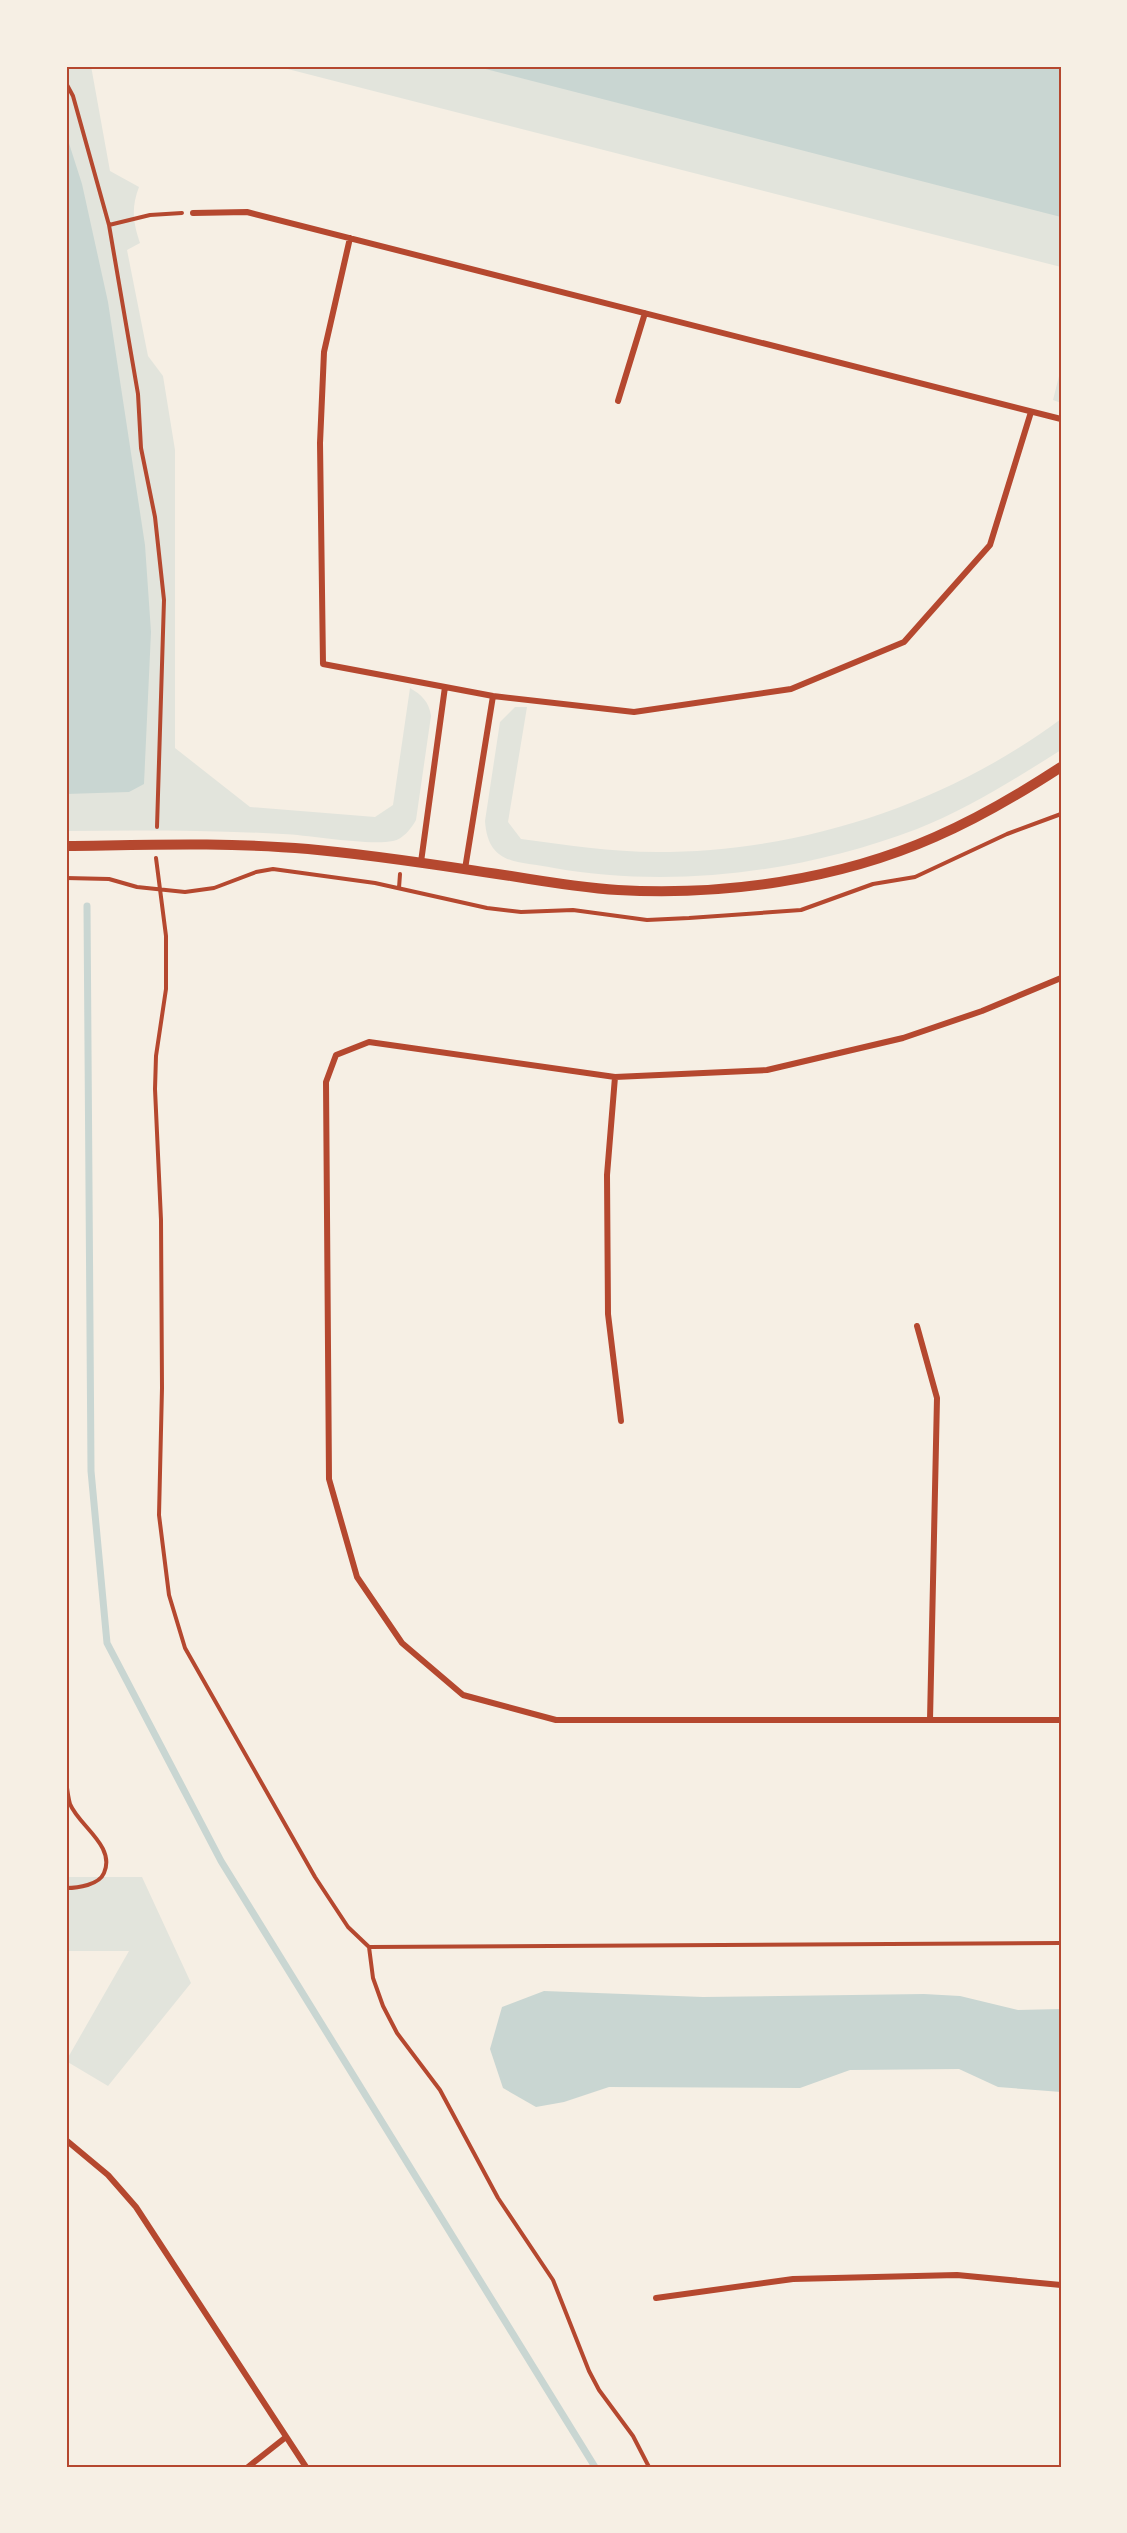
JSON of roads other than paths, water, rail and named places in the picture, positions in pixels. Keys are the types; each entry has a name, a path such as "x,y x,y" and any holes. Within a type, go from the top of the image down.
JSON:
{"street":[{"path":"193,213 247,212 1061,419"},
{"path":"350,238 324,352 320,443 323,664 493,696 634,712 792,689 904,642 990,545 1031,412"},
{"path":"618,401 645,313"},
{"path":"422,862 446,687"},
{"path":"465,870 493,696"},
{"path":"66,846 218,844 306,849 422,862 465,870 618,890 684,890 758,884 852,866 934,838 1010,800 1061,767"},
{"path":"1061,978 982,1011 903,1038 767,1070 615,1077 369,1042 336,1055 326,1082 329,1479 357,1577 402,1643 463,1695 556,1720 1061,1720"},
{"path":"615,1077 607,1175 608,1314 621,1421"},
{"path":"917,1326 937,1398 930,1720"},
{"path":"66,2140 108,2175 136,2207 306,2467"},
{"path":"656,2298 793,2279 957,2275 1061,2284"},
{"path":"248,2467 286,2437"}],"waterway":[{"path":"87,906 91,1471 107,1643 221,1861 595,2467"}]}
